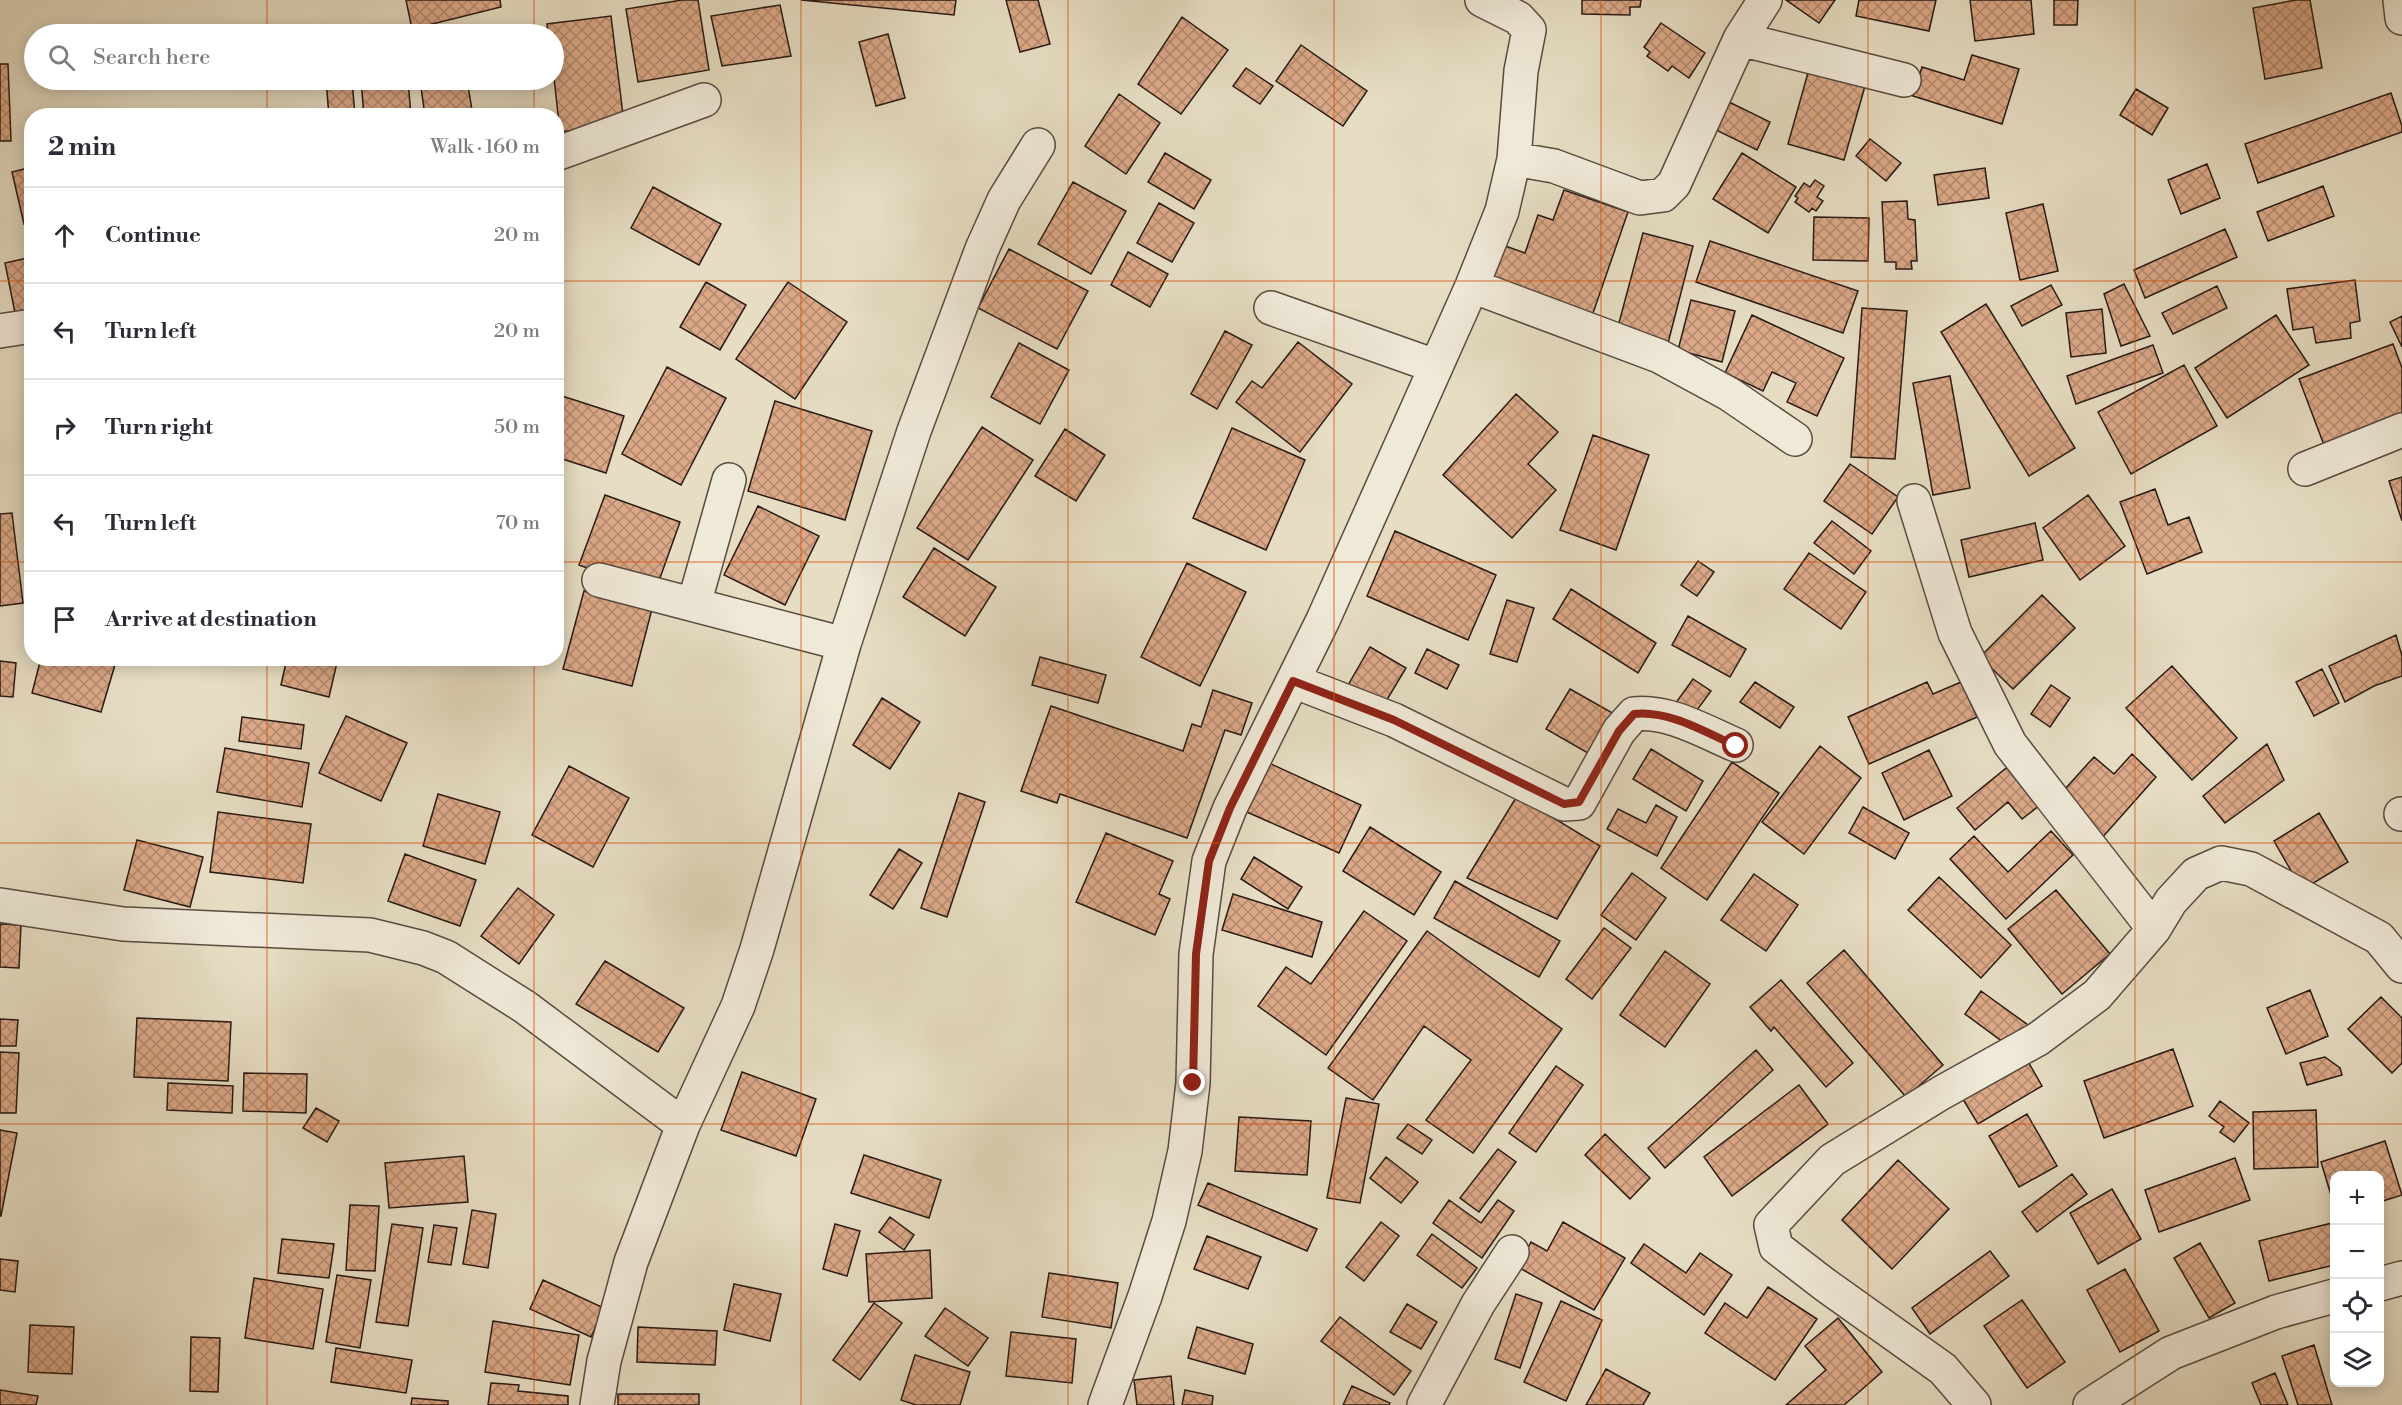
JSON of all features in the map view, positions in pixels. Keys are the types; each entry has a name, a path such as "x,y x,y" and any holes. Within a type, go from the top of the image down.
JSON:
{"street":[{"path":"1105,1405 1166,1231 1185,1151 1193,1083 1196,954 1209,861 1230,808 1323,620 1472,286 1502,212 1514,159 1521,71 1529,30 1518,18 1482,0"},
{"path":"1514,159 1554,166 1640,198 1663,195 1674,184 1740,39 1765,0"},
{"path":"2400,0 2402,18"},
{"path":"1740,39 1904,80"},
{"path":"564,151 704,100"},
{"path":"597,1405 604,1361 631,1262 683,1125 738,1006 844,644 914,431 982,249 1004,201 1038,145"},
{"path":"1472,286 1659,356 1729,394 1794,439"},
{"path":"1271,308 1435,366"},
{"path":"0,331 24,327"},
{"path":"2305,469 2402,430"},
{"path":"694,604 729,480"},
{"path":"1914,501 1955,633 2010,744 2154,929"},
{"path":"599,580 844,644"},
{"path":"1293,681 1394,720 1564,804 1579,802 1619,731 1634,714 1651,712 1736,746"},
{"path":"1974,1405 1943,1369 1776,1247 1771,1225 1832,1160 2038,1039 2097,995 2154,929 2171,901 2196,874 2221,863 2251,869 2379,938 2402,966"},
{"path":"0,905 123,924 370,935 423,948 446,957 525,1007 683,1125"},
{"path":"1424,1405 1478,1304 1512,1252"},
{"path":"2384,1283 2402,1278"},
{"path":"2090,1405 2171,1353 2276,1312 2330,1297"}],"building":[{"path":"406,0 500,0 501,7 432,24 411,24"},
{"path":"682,0 698,0 709,70 638,82 626,9"},
{"path":"801,0 956,0 954,15"},
{"path":"1006,0 1038,0 1050,44 1020,52"},
{"path":"1582,0 1641,0 1640,7 1630,7 1630,15 1582,14"},
{"path":"1786,0 1835,0 1819,23"},
{"path":"1859,0 1936,0 1929,31 1856,16"},
{"path":"1970,0 2031,0 2034,34 1975,41"},
{"path":"2054,0 2078,0 2077,25 2054,25"},
{"path":"2296,0 2310,0 2322,68 2265,79 2253,8"},
{"path":"780,5 791,56 722,66 711,16"},
{"path":"611,16 624,123 564,131 564,108 557,108 555,90 564,90 564,24 547,24"},
{"path":"1182,17 1228,50 1181,114 1138,84"},
{"path":"1661,23 1705,53 1689,78 1672,66 1668,71 1647,56 1650,52 1644,47"},
{"path":"888,34 905,98 876,106 859,42"},
{"path":"1301,45 1367,91 1343,126 1276,81"},
{"path":"1972,55 2019,69 2002,124 1913,96 1922,67 1964,80"},
{"path":"1811,62 1867,79 1844,160 1788,144"},
{"path":"0,64 8,64 11,141 0,141"},
{"path":"1246,68 1273,86 1260,104 1233,86"},
{"path":"2136,89 2168,108 2152,135 2120,115"},
{"path":"327,90 353,90 354,108 328,108"},
{"path":"362,90 409,90 410,108 363,108"},
{"path":"421,90 469,90 472,108 424,108"},
{"path":"2391,93 2402,132 2258,183 2245,144"},
{"path":"1119,94 1160,123 1126,174 1085,146"},
{"path":"1729,102 1770,122 1757,150 1716,130"},
{"path":"1870,139 1901,163 1886,181 1856,156"},
{"path":"1165,153 1211,180 1194,209 1148,182"},
{"path":"1742,153 1796,187 1768,233 1713,199"},
{"path":"2207,164 2220,198 2181,214 2168,180"},
{"path":"1985,168 1989,198 1938,205 1934,175"},
{"path":"24,169 24,224 12,172"},
{"path":"1815,180 1824,186 1817,197 1823,201 1816,211 1812,208 1809,212 1795,202 1798,198 1795,196 1804,183 1810,187"},
{"path":"1073,182 1126,211 1091,274 1038,244"},
{"path":"2323,186 2334,216 2268,241 2257,212"},
{"path":"653,187 721,224 699,265 631,228"},
{"path":"1564,190 1628,212 1592,316 1484,279 1497,243 1525,253 1538,215 1553,220"},
{"path":"1907,201 1908,219 1915,220 1917,261 1911,261 1912,269 1896,269 1896,262 1885,262 1882,202"},
{"path":"1159,203 1194,223 1172,262 1137,243"},
{"path":"2043,204 2058,271 2020,280 2006,213"},
{"path":"1814,217 1869,218 1868,261 1813,260"},
{"path":"2225,229 2237,257 2145,298 2134,270"},
{"path":"1643,233 1693,246 1667,347 1616,334"},
{"path":"1710,241 1858,291 1843,333 1696,282"},
{"path":"1009,249 1088,291 1057,349 978,308"},
{"path":"1128,252 1168,274 1150,307 1111,285"},
{"path":"24,259 24,311 15,313 5,263"},
{"path":"2355,280 2360,321 2350,323 2351,338 2316,343 2313,327 2293,330 2287,289"},
{"path":"706,282 746,305 720,350 680,327"},
{"path":"788,282 847,322 795,399 736,359"},
{"path":"2124,284 2150,336 2121,346 2104,294"},
{"path":"2051,285 2062,305 2022,326 2011,306"},
{"path":"2217,286 2227,308 2173,334 2162,313"},
{"path":"1691,300 1735,311 1722,362 1678,350"},
{"path":"1986,304 2075,448 2029,476 1941,332"},
{"path":"1862,308 1907,311 1895,459 1851,457"},
{"path":"2102,309 2106,353 2071,357 2066,313"},
{"path":"1752,315 1844,358 1817,416 1787,402 1796,383 1772,372 1763,391 1725,373"},
{"path":"2276,315 2309,365 2227,418 2195,368"},
{"path":"2402,316 2402,347 2390,322"},
{"path":"1225,331 1252,345 1217,409 1191,394"},
{"path":"1298,342 1352,384 1300,452 1236,402 1252,381 1262,388"},
{"path":"1019,343 1069,370 1040,424 991,397"},
{"path":"2393,344 2402,368 2402,415 2324,445 2299,379"},
{"path":"2153,345 2163,373 2076,404 2067,376"},
{"path":"2184,365 2217,426 2131,474 2098,412"},
{"path":"667,367 726,398 681,485 622,454"},
{"path":"1950,376 1970,488 1933,495 1913,383"},
{"path":"1516,394 1558,432 1528,464 1556,490 1512,538 1443,475"},
{"path":"564,397 624,416 606,473 564,460"},
{"path":"775,401 872,431 845,520 748,491"},
{"path":"982,427 1033,460 968,560 917,528"},
{"path":"1232,428 1305,460 1266,550 1193,518"},
{"path":"1065,429 1105,455 1076,501 1035,476"},
{"path":"1593,435 1649,455 1616,550 1560,530"},
{"path":"1850,464 1898,497 1872,534 1824,501"},
{"path":"2402,477 2402,521 2389,481"},
{"path":"2155,489 2168,525 2189,517 2202,552 2147,574 2120,502"},
{"path":"605,495 680,522 655,592 579,565"},
{"path":"2088,495 2125,546 2080,580 2043,528"},
{"path":"758,506 819,536 785,605 724,575"},
{"path":"12,513 23,603 0,606 0,514"},
{"path":"1832,521 1871,551 1854,574 1814,543"},
{"path":"2035,523 2043,560 1969,577 1961,540"},
{"path":"1395,531 1496,575 1468,640 1367,596"},
{"path":"934,548 996,587 965,636 903,597"},
{"path":"1809,553 1866,592 1841,629 1784,589"},
{"path":"1698,561 1714,572 1697,596 1681,585"},
{"path":"1187,563 1246,592 1200,686 1141,657"},
{"path":"1571,589 1656,643 1638,673 1553,619"},
{"path":"584,591 652,609 632,686 563,669"},
{"path":"2042,595 2075,628 2013,689 1980,657"},
{"path":"1507,600 1534,608 1517,662 1490,654"},
{"path":"1688,616 1746,649 1730,677 1672,645"},
{"path":"2396,635 2402,656 2402,676 2374,686 2345,702 2329,666"},
{"path":"1370,647 1406,668 1382,708 1347,687"},
{"path":"1427,649 1459,665 1447,689 1415,673"},
{"path":"1040,657 1106,675 1098,703 1032,685"},
{"path":"0,661 16,663 13,697 0,696"},
{"path":"39,666 115,666 101,712 32,693"},
{"path":"285,666 336,666 329,697 281,685"},
{"path":"2172,666 2237,738 2192,780 2126,708"},
{"path":"2322,669 2339,703 2314,716 2296,682"},
{"path":"1693,679 1711,691 1692,717 1675,704"},
{"path":"1755,682 1794,707 1780,728 1740,702"},
{"path":"1927,682 1933,694 1961,682 1977,717 1869,764 1848,717"},
{"path":"2051,685 2070,698 2050,727 2031,714"},
{"path":"1570,689 1616,715 1593,756 1546,729"},
{"path":"1213,690 1252,703 1241,735 1225,730 1187,838 1060,794 1057,803 1021,791 1051,706 1183,751 1192,724 1201,727"},
{"path":"882,698 920,722 890,769 853,745"},
{"path":"346,716 407,743 381,801 319,773"},
{"path":"242,717 304,725 301,749 239,741"},
{"path":"2267,744 2284,780 2225,823 2203,796"},
{"path":"1820,746 1861,778 1804,854 1762,822"},
{"path":"225,748 309,763 302,807 217,792"},
{"path":"1651,749 1703,781 1686,811 1633,779"},
{"path":"1929,750 1952,796 1904,820 1882,773"},
{"path":"2132,754 2156,777 2101,839 2056,799 2094,757 2114,774"},
{"path":"2016,760 2048,799 2022,819 2008,802 1975,830 1957,808"},
{"path":"1732,762 1779,793 1707,900 1661,868"},
{"path":"1269,763 1361,805 1339,853 1247,812"},
{"path":"569,766 629,798 593,867 532,835"},
{"path":"959,793 985,802 947,917 921,908"},
{"path":"438,794 500,812 485,864 423,846"},
{"path":"1517,796 1600,846 1557,919 1467,878"},
{"path":"1656,805 1677,817 1657,856 1607,829 1618,809 1646,823"},
{"path":"1863,807 1909,833 1895,859 1849,833"},
{"path":"218,812 311,824 303,883 210,872"},
{"path":"2319,813 2348,862 2302,890 2274,841"},
{"path":"1370,827 1441,872 1414,915 1343,871"},
{"path":"2051,831 2073,855 2006,919 1950,859 1974,836 2008,872"},
{"path":"1106,833 1173,861 1159,894 1170,899 1155,935 1076,902"},
{"path":"137,840 203,857 190,907 124,890"},
{"path":"899,849 922,863 893,909 870,895"},
{"path":"405,854 476,880 460,926 388,901"},
{"path":"1254,857 1302,887 1288,909 1241,879"},
{"path":"1632,873 1666,898 1636,940 1601,915"},
{"path":"1754,874 1798,905 1766,951 1721,920"},
{"path":"1939,877 2011,945 1981,978 1908,910"},
{"path":"1455,881 1560,941 1539,977 1434,918"},
{"path":"518,888 554,915 519,964 481,936"},
{"path":"2056,890 2110,954 2062,994 2008,929"},
{"path":"1233,894 1322,922 1312,957 1222,930"},
{"path":"1364,911 1407,941 1326,1055 1258,1006 1286,967 1311,984"},
{"path":"0,924 21,925 19,968 0,967"},
{"path":"1604,928 1631,948 1592,999 1566,979"},
{"path":"1427,931 1562,1029 1473,1153 1426,1120 1471,1060 1424,1026 1373,1100 1328,1068"},
{"path":"1844,950 1943,1065 1906,1097 1807,983"},
{"path":"1665,951 1710,984 1665,1047 1620,1015"},
{"path":"605,961 684,1008 658,1052 576,1004"},
{"path":"1781,980 1853,1063 1826,1087 1774,1027 1771,1031 1750,1007"},
{"path":"2310,990 2328,1036 2286,1054 2267,1008"},
{"path":"1981,991 2028,1025 2011,1048 1965,1014"},
{"path":"2381,997 2402,1018 2402,1063 2392,1073 2348,1029"},
{"path":"137,1018 231,1022 228,1081 134,1077"},
{"path":"0,1019 18,1020 16,1046 0,1046"},
{"path":"2173,1049 2193,1106 2104,1138 2084,1081"},
{"path":"1756,1050 1773,1070 1665,1168 1648,1148"},
{"path":"0,1052 19,1053 16,1113 0,1113"},
{"path":"2325,1057 2340,1068 2342,1075 2307,1085 2300,1063"},
{"path":"2026,1058 2042,1086 1978,1124 1961,1096"},
{"path":"1556,1066 1583,1085 1536,1152 1509,1133"},
{"path":"742,1072 816,1099 796,1156 721,1130"},
{"path":"244,1073 307,1074 306,1113 243,1111"},
{"path":"168,1083 233,1086 232,1113 167,1110"},
{"path":"1799,1085 1828,1124 1732,1196 1704,1157"},
{"path":"1346,1098 1379,1104 1360,1203 1327,1198"},
{"path":"2220,1101 2249,1123 2234,1142 2220,1132 2224,1127 2209,1116"},
{"path":"316,1108 339,1121 327,1142 303,1128"},
{"path":"2316,1110 2318,1167 2254,1169 2253,1112"},
{"path":"2027,1114 2057,1166 2019,1187 1989,1136"},
{"path":"1239,1117 1311,1121 1307,1175 1235,1171"},
{"path":"1408,1124 1432,1140 1422,1154 1397,1138"},
{"path":"0,1130 17,1133 1,1216 0,1216"},
{"path":"1605,1134 1650,1178 1630,1199 1585,1155"},
{"path":"2385,1141 2402,1195 2384,1201 2384,1171 2330,1171 2330,1192 2321,1162"},
{"path":"1498,1149 1516,1162 1479,1212 1460,1198"},
{"path":"864,1155 941,1180 929,1218 851,1193"},
{"path":"464,1156 468,1202 389,1208 385,1163"},
{"path":"1386,1157 1418,1182 1401,1203 1370,1178"},
{"path":"2235,1158 2250,1200 2159,1232 2145,1190"},
{"path":"1898,1160 1949,1209 1892,1269 1842,1220"},
{"path":"2072,1174 2087,1194 2037,1232 2022,1212"},
{"path":"1208,1183 1317,1229 1307,1251 1198,1205"},
{"path":"2112,1189 2141,1239 2098,1264 2070,1213"},
{"path":"1449,1200 1481,1223 1498,1200 1514,1211 1482,1258 1433,1223"},
{"path":"350,1205 379,1206 375,1271 346,1270"},
{"path":"472,1210 496,1214 488,1268 463,1264"},
{"path":"890,1217 914,1235 904,1250 879,1232"},
{"path":"1381,1222 1399,1236 1364,1281 1346,1267"},
{"path":"1563,1222 1625,1258 1594,1310 1518,1267 1531,1242 1547,1251"},
{"path":"2330,1223 2330,1266 2269,1281 2259,1241"},
{"path":"392,1224 423,1228 408,1326 376,1322"},
{"path":"835,1224 860,1231 847,1276 823,1269"},
{"path":"434,1225 457,1228 451,1265 428,1262"},
{"path":"1432,1234 1477,1268 1462,1288 1417,1255"},
{"path":"1207,1236 1261,1257 1248,1289 1194,1269"},
{"path":"282,1239 334,1244 329,1278 278,1273"},
{"path":"2200,1243 2235,1303 2209,1318 2174,1258"},
{"path":"1644,1244 1686,1273 1700,1253 1732,1275 1704,1315 1631,1263"},
{"path":"930,1250 932,1298 869,1302 866,1254"},
{"path":"1990,1251 2009,1276 1930,1334 1912,1308"},
{"path":"0,1259 18,1261 15,1292 0,1290"},
{"path":"2125,1269 2159,1331 2120,1352 2087,1290"},
{"path":"1049,1273 1118,1283 1111,1328 1042,1317"},
{"path":"337,1275 371,1280 360,1348 326,1342"},
{"path":"254,1278 323,1289 313,1349 245,1338"},
{"path":"543,1280 604,1308 591,1337 530,1309"},
{"path":"734,1284 781,1294 770,1341 724,1330"},
{"path":"1768,1287 1817,1319 1775,1380 1705,1333 1725,1303 1747,1318"},
{"path":"1516,1294 1542,1303 1520,1368 1495,1359"},
{"path":"2022,1300 2065,1362 2027,1388 1984,1326"},
{"path":"1561,1301 1602,1320 1566,1401 1524,1382"},
{"path":"874,1303 902,1323 860,1380 833,1360"},
{"path":"1407,1304 1437,1322 1421,1349 1390,1332"},
{"path":"945,1308 988,1338 968,1366 925,1336"},
{"path":"1340,1317 1411,1371 1394,1395 1321,1341"},
{"path":"1838,1318 1882,1372 1844,1405 1786,1405 1826,1370 1805,1346"},
{"path":"493,1321 579,1335 570,1385 485,1372"},
{"path":"30,1325 74,1327 72,1374 28,1372"},
{"path":"638,1327 717,1331 715,1365 637,1362"},
{"path":"1197,1327 1253,1344 1245,1374 1188,1358"},
{"path":"1011,1332 1076,1339 1072,1383 1006,1376"},
{"path":"191,1337 220,1338 218,1392 190,1391"},
{"path":"2314,1345 2332,1405 2298,1405 2282,1356"},
{"path":"336,1348 412,1360 406,1393 331,1382"},
{"path":"915,1355 970,1372 960,1405 916,1405 901,1400"},
{"path":"1606,1369 1650,1393 1643,1405 1586,1405"},
{"path":"2275,1373 2288,1405 2261,1405 2252,1383"},
{"path":"1171,1376 1174,1405 1137,1405 1134,1380"},
{"path":"491,1383 519,1385 518,1391 568,1396 568,1405 488,1405"},
{"path":"1352,1386 1390,1403 1389,1405 1343,1405"},
{"path":"0,1390 38,1396 36,1405 0,1405"},
{"path":"1185,1390 1213,1396 1212,1405 1182,1405"},
{"path":"618,1394 699,1394 699,1405 618,1405"},
{"path":"412,1398 448,1401 448,1405 411,1405"}],"route":[{"path":"1193,1083 1196,954 1209,861 1230,808 1293,681 1394,720 1564,804 1579,802 1619,731 1634,714 1651,712 1736,746"}]}
